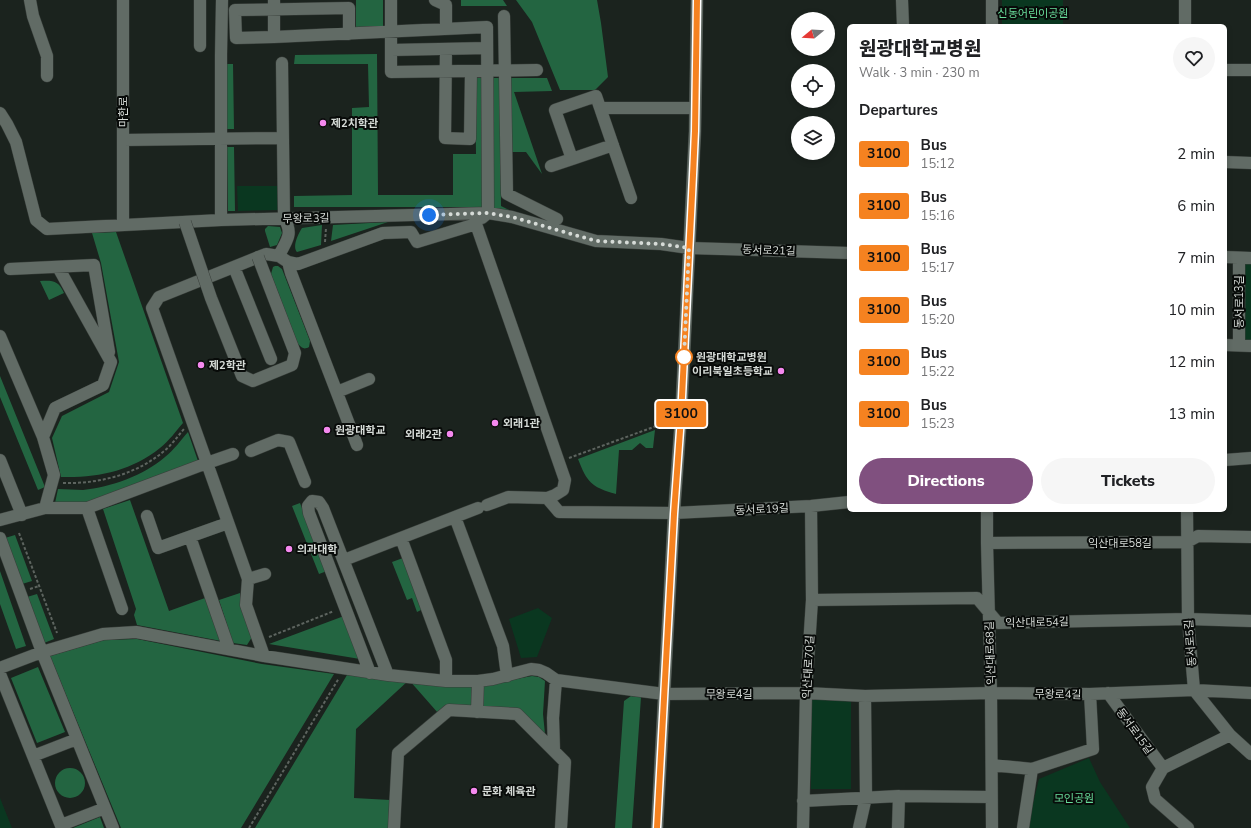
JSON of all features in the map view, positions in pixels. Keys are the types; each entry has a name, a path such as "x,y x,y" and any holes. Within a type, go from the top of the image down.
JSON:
{"street":[{"path":"30,0 33,16 47,56 47,76"},
{"name":"마한로","path":"123,0 123,224"},
{"path":"200,0 200,46"},
{"path":"221,220 222,0"},
{"path":"391,0 391,72 537,70"},
{"path":"435,0 446,4 446,29"},
{"path":"657,828 674,514 681,417 695,108 697,0"},
{"path":"902,0 903,24"},
{"path":"992,0 992,24"},
{"path":"1185,0 1185,24"},
{"path":"264,656 246,605 248,579 152,308 159,297 266,254 298,264 383,233 411,232 417,242 476,224 488,213 487,27 349,34 236,38 235,10 274,5 349,8 349,34"},
{"path":"274,5 274,37"},
{"path":"504,16 507,194 557,219"},
{"path":"391,50 487,48"},
{"path":"446,49 445,138 470,139 471,71"},
{"path":"282,63 284,218 289,227 289,234 283,259 291,273 357,445"},
{"path":"1227,70 1251,70"},
{"path":"572,159 555,110 596,96 631,198"},
{"path":"600,108 695,108"},
{"name":"무왕로3길","path":"0,114 16,142 36,220 47,229 221,220 488,213 512,217 596,241 661,244 689,248"},
{"path":"123,140 283,138"},
{"path":"551,166 613,144"},
{"path":"1227,162 1251,163"},
{"path":"512,217 523,202"},
{"path":"184,222 211,298 242,376 253,380 292,365 296,353 258,257"},
{"path":"344,560 508,497 547,498 563,490 565,480 476,224"},
{"name":"동서로21길","path":"689,248 847,253"},
{"path":"1227,257 1245,258"},
{"name":"동서로13길","path":"1227,345 1245,345 1245,258"},
{"path":"10,269 94,265 111,362 103,385 55,408 43,436"},
{"path":"58,267 111,362"},
{"path":"234,267 271,359"},
{"path":"0,336 43,436 54,475 45,508"},
{"path":"337,392 369,379"},
{"path":"251,451 278,440 288,442 308,491 309,513 370,673"},
{"path":"0,520 45,508 87,508 233,454"},
{"path":"1227,460 1251,458"},
{"path":"0,460 5,485 22,515"},
{"path":"308,491 323,508 388,675"},
{"name":"동서로19길","path":"547,498 559,512 674,514 811,506 847,502"},
{"name":"익산대로70길","path":"803,828 806,693 812,600 811,506"},
{"path":"87,508 122,609"},
{"name":"익산대로68길","path":"987,512 992,828"},
{"name":"동서로5길","path":"1187,512 1188,619 1194,690"},
{"path":"147,516 158,548 228,523"},
{"path":"455,517 503,646 507,676"},
{"name":"익산대로58길","path":"987,543 1187,542 1198,536 1251,536"},
{"path":"190,537 229,649"},
{"path":"0,538 42,652 113,828"},
{"path":"401,538 446,660 446,681"},
{"path":"248,579 265,574"},
{"name":"익산대로54길","path":"812,600 977,598 998,623 1188,619 1251,621"},
{"path":"0,668 42,652 103,634 136,632 264,656 344,669 446,681 478,681 507,676 531,669 539,670 556,680 553,718 554,750"},
{"path":"0,674 61,826 105,808"},
{"name":"무왕로4길","path":"556,680 664,694 806,693 865,696 991,693 1090,694 1194,690 1251,693"},
{"path":"476,712 478,681"},
{"path":"1194,690 1230,735 1251,754"},
{"name":"동서로15길","path":"1108,693 1163,768"},
{"path":"992,765 1032,769 1093,749 1090,694"},
{"path":"860,828 866,797 865,696"},
{"path":"394,828 398,752 449,710 517,714 554,750 565,762 561,828"},
{"path":"1188,828 1155,798 1152,787 1163,768 1230,735"},
{"path":"33,756 77,739"},
{"path":"1023,828 1032,769"},
{"path":"803,801 899,796 991,797"},
{"path":"898,828 899,796"}],"path":[{"path":"324,255 327,218"},
{"path":"559,462 681,417"},
{"path":"52,483 81,484 107,480 123,475 163,453 192,420"},
{"path":"19,533 57,633"},
{"path":"259,641 345,607"},
{"path":"249,828 344,669"}],"green space":[{"path":"356,0 383,0 383,26 356,28"},
{"path":"461,0 503,0 507,6 461,6"},
{"path":"516,0 597,0 608,77 595,90 560,90 532,22"},
{"name":"신동어린이공원","path":"1002,0 1063,0 1063,24 1002,24"},
{"path":"377,54 378,195 453,195 453,154 476,154 475,78 484,78 484,207 294,207 294,196 352,195 352,108 369,107 368,64 294,64 295,55"},
{"path":"226,64 233,64 234,129 227,129"},
{"path":"492,78 500,78 501,206 509,210 508,215 493,209"},
{"path":"510,78 547,78 552,91 514,92 542,174 526,152 510,152"},
{"path":"227,147 234,147 235,211 228,211"},
{"path":"237,186 280,186 280,210 238,211"},
{"path":"388,222 331,241 333,225"},
{"path":"322,225 321,245 297,252 295,244 302,228"},
{"path":"268,226 280,227 282,233 277,245 270,247 265,231"},
{"path":"116,232 183,423 163,445 149,456 126,468 114,472 88,476 61,477 52,438 62,416 109,392 119,362 101,263 92,233"},
{"path":"1242,260 1251,260 1251,342 1242,342"},
{"path":"275,266 282,269 310,341 309,347 307,348 303,348 298,344 271,274 273,267"},
{"path":"40,281 55,282 60,286 64,293 49,300"},
{"path":"0,376 45,487 38,490 0,397"},
{"path":"655,430 653,448 646,448 640,443 632,450 619,450 616,494 595,486 587,478 578,459"},
{"path":"188,432 198,461 84,503 55,503 58,489 83,490 105,486 126,480 147,470 168,454"},
{"path":"130,500 169,611 205,598 221,641 137,625 134,615 136,609 103,509"},
{"path":"300,503 327,571 319,574 292,506"},
{"path":"15,535 32,581 22,584 5,538"},
{"path":"403,558 423,609 417,612 412,598 407,600 392,562"},
{"path":"0,571 26,646 16,649 0,604"},
{"path":"240,593 240,606 252,637 247,645 233,643 219,600"},
{"path":"37,594 54,639 44,643 27,597"},
{"path":"538,608 552,618 537,657 521,658 509,619"},
{"path":"344,616 360,659 269,644"},
{"path":"137,639 262,664 334,674 241,828 121,828 50,656 104,640"},
{"path":"38,667 65,732 37,743 11,678"},
{"path":"347,675 473,685 472,707 438,713 409,680 356,729 354,798 390,800 389,828 255,828"},
{"path":"532,676 539,677 545,681 543,714 545,734 519,709 482,707 484,685"},
{"path":"631,696 641,697 632,828 615,828 624,701"},
{"path":"811,700 851,700 851,789 811,789"},
{"name":"모인공원","path":"1089,758 1100,782 1130,828 1027,828 1039,779"},
{"path":"70,768 81,772 85,783 81,794 70,798 59,794 55,783 59,772"},
{"path":"0,798 12,828 0,828"},
{"path":"100,817 104,828 73,828"}],"bus line":[{"name":"3100","path":"657,828 674,514 681,417 693,175 697,0"}],"place":[{"name":"제2치학관","path":"323,123"},
{"name":"원광대학교병원","path":"684,357"},
{"name":"제2학관","path":"201,365"},
{"name":"이리북일초등학교","path":"781,371"},
{"name":"외래1관","path":"495,423"},
{"name":"원광대학교","path":"327,430"},
{"name":"외래2관","path":"450,434"},
{"name":"의과대학","path":"289,549"},
{"name":"문화 체육관","path":"474,791"}],"route":[{"path":"429,215 488,213 512,217 596,241 661,244 689,248 684,357"}]}
